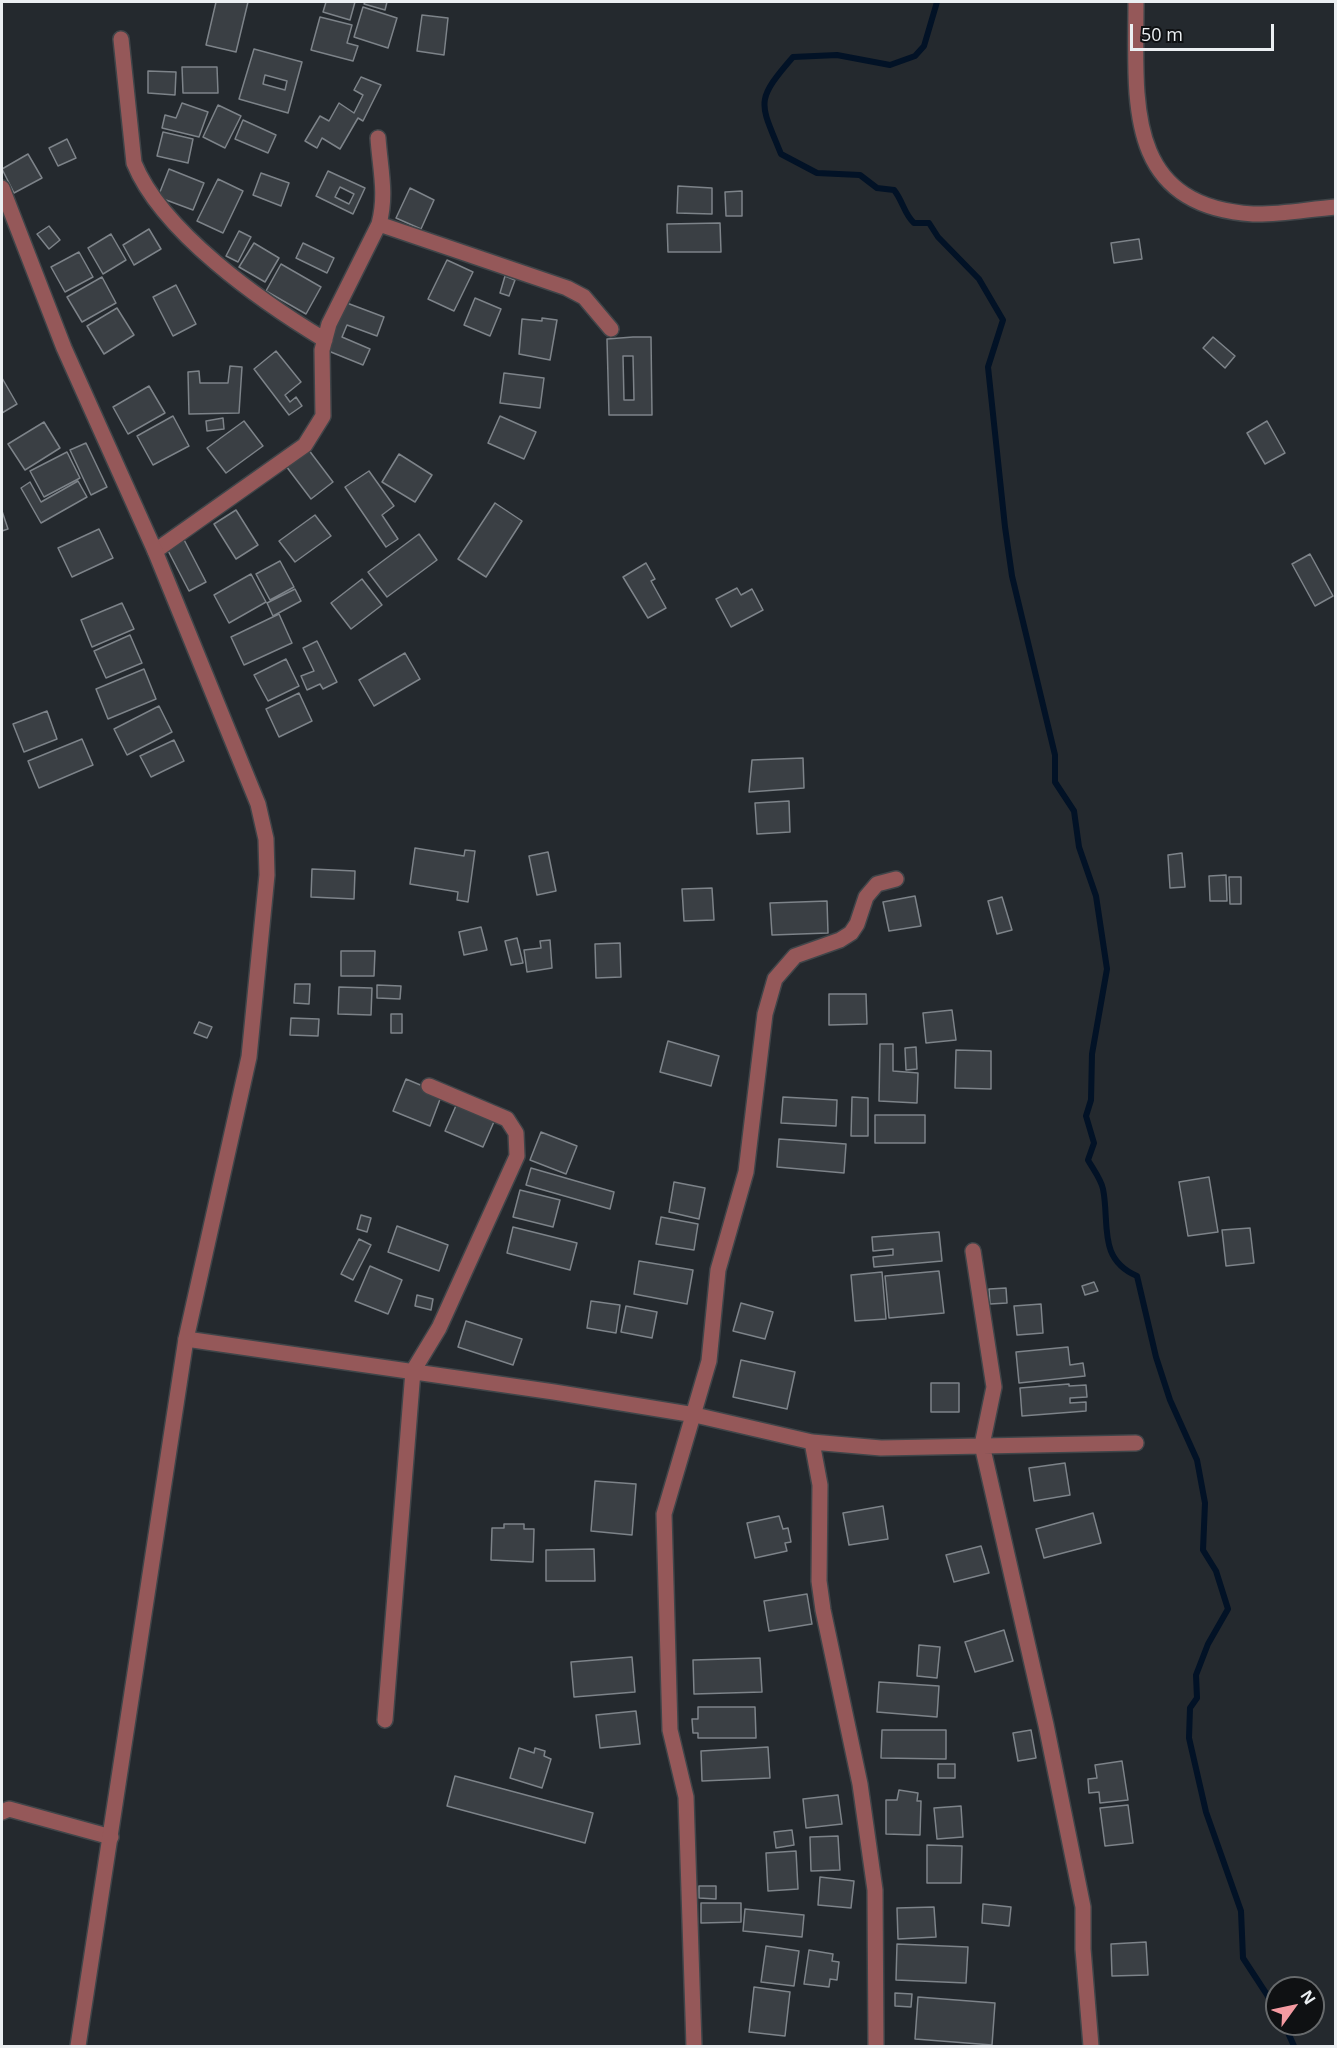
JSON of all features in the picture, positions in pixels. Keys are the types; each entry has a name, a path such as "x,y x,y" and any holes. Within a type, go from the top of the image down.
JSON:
{"street":[{"path":"1136,2 1136,85 1144,137 1164,179 1177,191 1214,208 1254,214 1335,207"},
{"path":"121,39 134,163 154,201 201,250 292,320 325,340"},
{"path":"155,551 305,445 323,416 322,350 329,324 379,224 383,208 384,183 378,138"},
{"path":"2,188 64,348 155,551 258,804 266,839 267,875 249,1057 186,1339 78,2046"},
{"path":"379,224 567,288 584,297 612,328"},
{"path":"694,2046 686,1797 670,1730 664,1514 695,1415 709,1361 718,1270 746,1172 765,1014 775,979 795,956 840,940 851,933 858,924 866,897 877,884 896,879"},
{"path":"385,1720 413,1371 439,1328 517,1156 516,1133 507,1119 429,1086"},
{"path":"973,1251 994,1387 982,1444 1038,1690 1083,1907 1083,1948 1091,2046"},
{"path":"186,1339 413,1371 695,1415 812,1442 881,1448 982,1444 1136,1443"},
{"path":"812,1442 820,1485 819,1581 823,1610 860,1784 875,1890 876,2046"},
{"path":"2,1812 9,1809 111,1837"}],"building":[{"path":"216,2 248,2 236,52 206,45"},
{"path":"326,2 355,2 350,20 323,12"},
{"path":"365,2 387,2 385,10 364,4"},
{"path":"363,7 397,18 388,48 354,37"},
{"path":"422,15 448,18 444,55 417,51"},
{"path":"320,17 352,25 347,43 358,46 353,61 311,50"},
{"path":"254,49 302,62 288,113 239,99","holes":["265,75 287,81 285,90 263,84"]},
{"path":"182,67 217,67 218,93 183,93"},
{"path":"148,71 176,72 175,95 148,93"},
{"path":"361,77 381,85 363,121 358,118 340,149 322,138 317,148 305,141 320,116 329,121 339,103 354,113 363,95 354,90"},
{"path":"182,103 208,112 199,137 162,128 165,115 176,118"},
{"path":"218,105 241,116 225,148 203,137"},
{"path":"243,120 276,135 268,153 235,139"},
{"path":"163,132 193,139 188,163 157,156"},
{"path":"67,139 76,158 58,166 49,148"},
{"path":"28,154 42,178 14,193 2,169"},
{"path":"169,169 204,183 193,210 158,197"},
{"path":"328,171 365,188 353,214 316,196","holes":["340,187 354,194 349,204 335,197"]},
{"path":"261,173 289,183 281,206 253,195"},
{"path":"218,179 243,191 223,233 197,221"},
{"path":"678,186 712,188 712,214 677,213"},
{"path":"410,188 434,200 421,229 396,218"},
{"path":"742,191 742,216 726,216 725,192"},
{"path":"720,223 721,252 668,252 667,224"},
{"path":"49,226 60,240 49,249 37,234"},
{"path":"149,229 161,249 134,265 123,245"},
{"path":"239,231 251,237 238,262 226,256"},
{"path":"111,234 126,260 103,274 88,248"},
{"path":"1139,239 1142,259 1114,263 1111,243"},
{"path":"254,243 279,258 265,282 239,267"},
{"path":"303,243 334,258 327,273 296,258"},
{"path":"79,252 93,277 65,292 51,267"},
{"path":"447,260 473,272 454,311 428,299"},
{"path":"281,264 321,287 306,314 266,291"},
{"path":"505,276 515,280 509,296 500,293"},
{"path":"102,277 116,303 82,322 67,297"},
{"path":"176,285 196,324 173,336 153,297"},
{"path":"475,298 501,309 490,336 464,325"},
{"path":"339,300 384,317 377,336 347,325 342,337 370,349 363,365 321,348"},
{"path":"117,308 134,335 104,354 87,326"},
{"path":"542,318 557,320 550,360 519,354 522,319 542,321"},
{"path":"651,337 652,415 609,415 607,339","holes":["623,356 633,356 634,400 624,400"]},
{"path":"1213,337 1235,356 1225,368 1203,348"},
{"path":"276,351 301,382 285,395 290,402 296,397 302,406 289,415 254,369"},
{"path":"230,366 242,367 239,413 189,414 188,372 199,371 200,383 228,383"},
{"path":"504,373 544,378 540,408 500,403"},
{"path":"2,378 17,404 2,413"},
{"path":"149,386 165,413 128,434 113,407"},
{"path":"173,416 189,446 153,465 137,436"},
{"path":"500,416 536,432 524,459 488,443"},
{"path":"223,418 224,429 207,431 206,421"},
{"path":"244,421 263,446 226,473 207,448"},
{"path":"1267,421 1285,453 1265,464 1247,433"},
{"path":"44,422 60,448 25,470 8,444"},
{"path":"86,443 107,487 91,495 70,450"},
{"path":"308,449 333,482 311,499 286,466"},
{"path":"67,452 80,478 44,497 30,471"},
{"path":"399,454 432,475 415,502 382,482"},
{"path":"369,471 394,506 382,515 398,539 386,547 345,487"},
{"path":"78,481 87,497 41,523 21,488 30,482 41,502"},
{"path":"495,503 522,521 486,577 458,559"},
{"path":"236,510 258,545 236,559 214,524"},
{"path":"2,511 8,529 2,531"},
{"path":"315,515 331,536 295,562 279,541"},
{"path":"99,529 113,558 72,577 58,548"},
{"path":"181,534 206,582 189,591 164,543"},
{"path":"419,534 437,560 387,597 368,572"},
{"path":"1310,554 1333,596 1315,606 1292,564"},
{"path":"280,561 294,587 270,600 256,574"},
{"path":"646,563 655,579 651,581 666,608 648,618 623,577"},
{"path":"251,574 266,602 229,623 214,595"},
{"path":"362,579 382,605 351,629 331,603"},
{"path":"737,588 741,595 752,589 763,610 731,627 716,599"},
{"path":"295,589 301,601 273,616 267,603"},
{"path":"122,603 134,629 92,647 81,620"},
{"path":"279,614 292,643 244,665 231,637"},
{"path":"130,635 142,663 106,678 94,651"},
{"path":"317,641 337,682 323,689 320,684 307,690 301,676 314,671 303,648"},
{"path":"405,653 420,679 374,706 359,680"},
{"path":"286,659 299,686 268,701 254,675"},
{"path":"144,669 156,699 108,719 96,689"},
{"path":"299,693 312,721 279,737 266,709"},
{"path":"159,706 172,732 127,755 114,729"},
{"path":"47,711 57,739 24,752 13,724"},
{"path":"82,739 93,765 39,788 28,761"},
{"path":"174,740 184,761 151,777 140,756"},
{"path":"803,758 804,788 749,792 752,760"},
{"path":"789,801 790,832 757,834 755,803"},
{"path":"415,848 464,856 465,850 475,851 468,902 457,900 458,892 410,884"},
{"path":"548,852 556,891 537,895 529,856"},
{"path":"1182,853 1185,887 1170,888 1168,855"},
{"path":"312,869 355,871 354,899 311,897"},
{"path":"1226,875 1227,901 1210,901 1209,876"},
{"path":"1229,877 1241,877 1241,904 1230,904"},
{"path":"712,888 714,920 684,921 682,889"},
{"path":"915,896 921,926 889,931 883,902"},
{"path":"1002,897 1012,930 997,934 988,901"},
{"path":"827,901 828,933 772,935 770,903"},
{"path":"481,927 487,950 464,955 459,932"},
{"path":"517,938 523,963 511,965 505,941"},
{"path":"550,940 552,968 527,972 524,950 541,948 540,941"},
{"path":"620,943 621,977 596,978 595,944"},
{"path":"341,951 375,951 374,976 341,976"},
{"path":"295,984 310,984 309,1004 294,1003"},
{"path":"377,985 401,986 400,999 377,998"},
{"path":"339,987 372,988 371,1015 338,1014"},
{"path":"829,994 866,994 867,1024 829,1025"},
{"path":"952,1010 956,1040 926,1043 923,1013"},
{"path":"391,1014 402,1014 402,1033 391,1033"},
{"path":"291,1018 319,1019 318,1036 290,1035"},
{"path":"199,1022 212,1027 207,1038 194,1033"},
{"path":"668,1041 719,1056 711,1086 660,1072"},
{"path":"880,1044 893,1044 893,1071 918,1073 917,1103 879,1101"},
{"path":"916,1047 917,1069 906,1070 905,1048"},
{"path":"956,1050 991,1051 991,1089 955,1088"},
{"path":"406,1079 442,1094 430,1126 393,1111"},
{"path":"783,1097 837,1100 836,1126 781,1123"},
{"path":"852,1097 868,1098 868,1136 851,1136"},
{"path":"458,1101 496,1117 483,1147 445,1131"},
{"path":"875,1115 925,1115 925,1143 875,1143"},
{"path":"541,1132 577,1146 566,1174 530,1160"},
{"path":"779,1139 846,1144 844,1173 777,1167"},
{"path":"531,1168 614,1192 610,1209 526,1185"},
{"path":"1209,1177 1218,1232 1188,1236 1179,1182"},
{"path":"674,1182 705,1188 699,1219 669,1212"},
{"path":"520,1190 560,1200 553,1227 513,1217"},
{"path":"361,1215 371,1218 367,1232 357,1229"},
{"path":"661,1217 698,1224 694,1250 656,1244"},
{"path":"397,1226 448,1245 439,1271 388,1252"},
{"path":"513,1227 577,1243 570,1270 507,1253"},
{"path":"1250,1228 1254,1263 1226,1266 1222,1230"},
{"path":"939,1232 942,1261 874,1267 873,1257 893,1255 893,1249 873,1251 872,1237"},
{"path":"359,1239 371,1245 353,1280 341,1274"},
{"path":"639,1261 693,1270 687,1304 634,1294"},
{"path":"370,1266 402,1280 388,1314 355,1301"},
{"path":"939,1271 944,1313 889,1318 885,1276"},
{"path":"882,1272 886,1319 855,1321 851,1275"},
{"path":"1094,1282 1098,1291 1085,1295 1082,1286"},
{"path":"1006,1288 1007,1303 990,1304 989,1289"},
{"path":"417,1295 433,1299 431,1310 415,1306"},
{"path":"591,1301 620,1305 616,1333 587,1328"},
{"path":"741,1303 773,1312 765,1339 733,1331"},
{"path":"1041,1304 1043,1333 1017,1335 1014,1306"},
{"path":"626,1306 657,1312 652,1338 621,1332"},
{"path":"466,1321 522,1339 513,1365 458,1347"},
{"path":"1068,1347 1070,1365 1083,1363 1085,1376 1019,1383 1016,1352"},
{"path":"741,1360 795,1372 787,1409 733,1397"},
{"path":"931,1383 959,1383 959,1412 931,1412"},
{"path":"1069,1384 1069,1386 1086,1385 1087,1397 1070,1398 1070,1403 1086,1402 1086,1411 1022,1416 1020,1388"},
{"path":"1065,1463 1070,1495 1034,1501 1029,1468"},
{"path":"595,1481 636,1484 632,1535 591,1531"},
{"path":"883,1506 888,1539 849,1545 843,1513"},
{"path":"1093,1513 1101,1543 1044,1558 1036,1529"},
{"path":"779,1516 783,1529 788,1528 791,1542 785,1543 787,1551 755,1558 747,1523"},
{"path":"504,1524 524,1524 524,1529 534,1529 533,1562 491,1560 492,1528 504,1528"},
{"path":"981,1546 989,1573 954,1582 946,1555"},
{"path":"594,1549 595,1581 546,1581 546,1550"},
{"path":"807,1594 812,1624 769,1631 764,1601"},
{"path":"1004,1630 1013,1661 975,1672 965,1642"},
{"path":"919,1645 940,1647 937,1678 917,1676"},
{"path":"632,1657 635,1692 574,1697 571,1662"},
{"path":"760,1658 762,1692 694,1694 693,1660"},
{"path":"879,1682 939,1686 937,1717 877,1712"},
{"path":"698,1707 755,1707 756,1738 698,1738 698,1733 693,1733 692,1719 698,1719"},
{"path":"636,1711 640,1744 600,1748 596,1715"},
{"path":"882,1730 946,1730 946,1759 881,1758"},
{"path":"1031,1730 1036,1758 1018,1761 1013,1733"},
{"path":"768,1747 770,1778 702,1781 701,1751"},
{"path":"519,1748 534,1753 535,1748 545,1751 544,1756 551,1759 542,1788 510,1778"},
{"path":"1122,1761 1128,1800 1100,1803 1099,1792 1089,1793 1088,1779 1097,1778 1095,1765"},
{"path":"938,1764 955,1764 955,1778 938,1778"},
{"path":"455,1776 593,1813 585,1843 447,1806"},
{"path":"899,1790 918,1793 917,1801 921,1801 920,1835 886,1834 886,1800 897,1800"},
{"path":"838,1795 842,1824 806,1828 803,1799"},
{"path":"1128,1805 1133,1843 1105,1846 1100,1808"},
{"path":"961,1806 963,1837 937,1839 934,1808"},
{"path":"792,1830 794,1845 776,1848 774,1832"},
{"path":"838,1836 840,1870 811,1871 810,1837"},
{"path":"927,1845 962,1846 961,1883 927,1883"},
{"path":"796,1851 798,1889 768,1891 766,1853"},
{"path":"820,1877 854,1881 851,1908 818,1905"},
{"path":"699,1886 716,1886 716,1899 699,1898"},
{"path":"701,1903 741,1903 741,1922 701,1923"},
{"path":"983,1904 1011,1907 1009,1926 982,1923"},
{"path":"934,1907 936,1937 898,1939 897,1908"},
{"path":"745,1909 804,1915 802,1937 743,1931"},
{"path":"1146,1942 1148,1975 1112,1976 1111,1944"},
{"path":"897,1944 968,1947 966,1983 896,1980"},
{"path":"766,1946 799,1951 794,1986 761,1982"},
{"path":"809,1950 833,1954 832,1961 839,1962 837,1980 830,1979 829,1987 804,1984"},
{"path":"754,1987 790,1992 785,2036 749,2032"},
{"path":"895,1993 912,1994 911,2007 895,2006"},
{"path":"918,1997 995,2003 992,2045 915,2039"}],"waterway":[{"path":"937,2 924,46 915,56 890,65 837,55 793,57 772,84 764,103 765,112 781,154 817,173 860,175 877,188 894,190 914,223 929,223 938,237 979,279 1003,320 988,367 1012,576 1055,755 1055,782 1074,811 1079,847 1096,896 1107,969 1092,1054 1091,1100 1086,1116 1094,1143 1088,1160 1103,1189 1111,1250 1124,1269 1137,1276 1156,1357 1170,1400 1197,1460 1205,1503 1203,1550 1216,1571 1228,1609 1208,1644 1196,1675 1197,1698 1190,1708 1189,1738 1206,1812 1241,1911 1243,1958 1265,1992"},
{"path":"1289,2036 1294,2046"}]}
